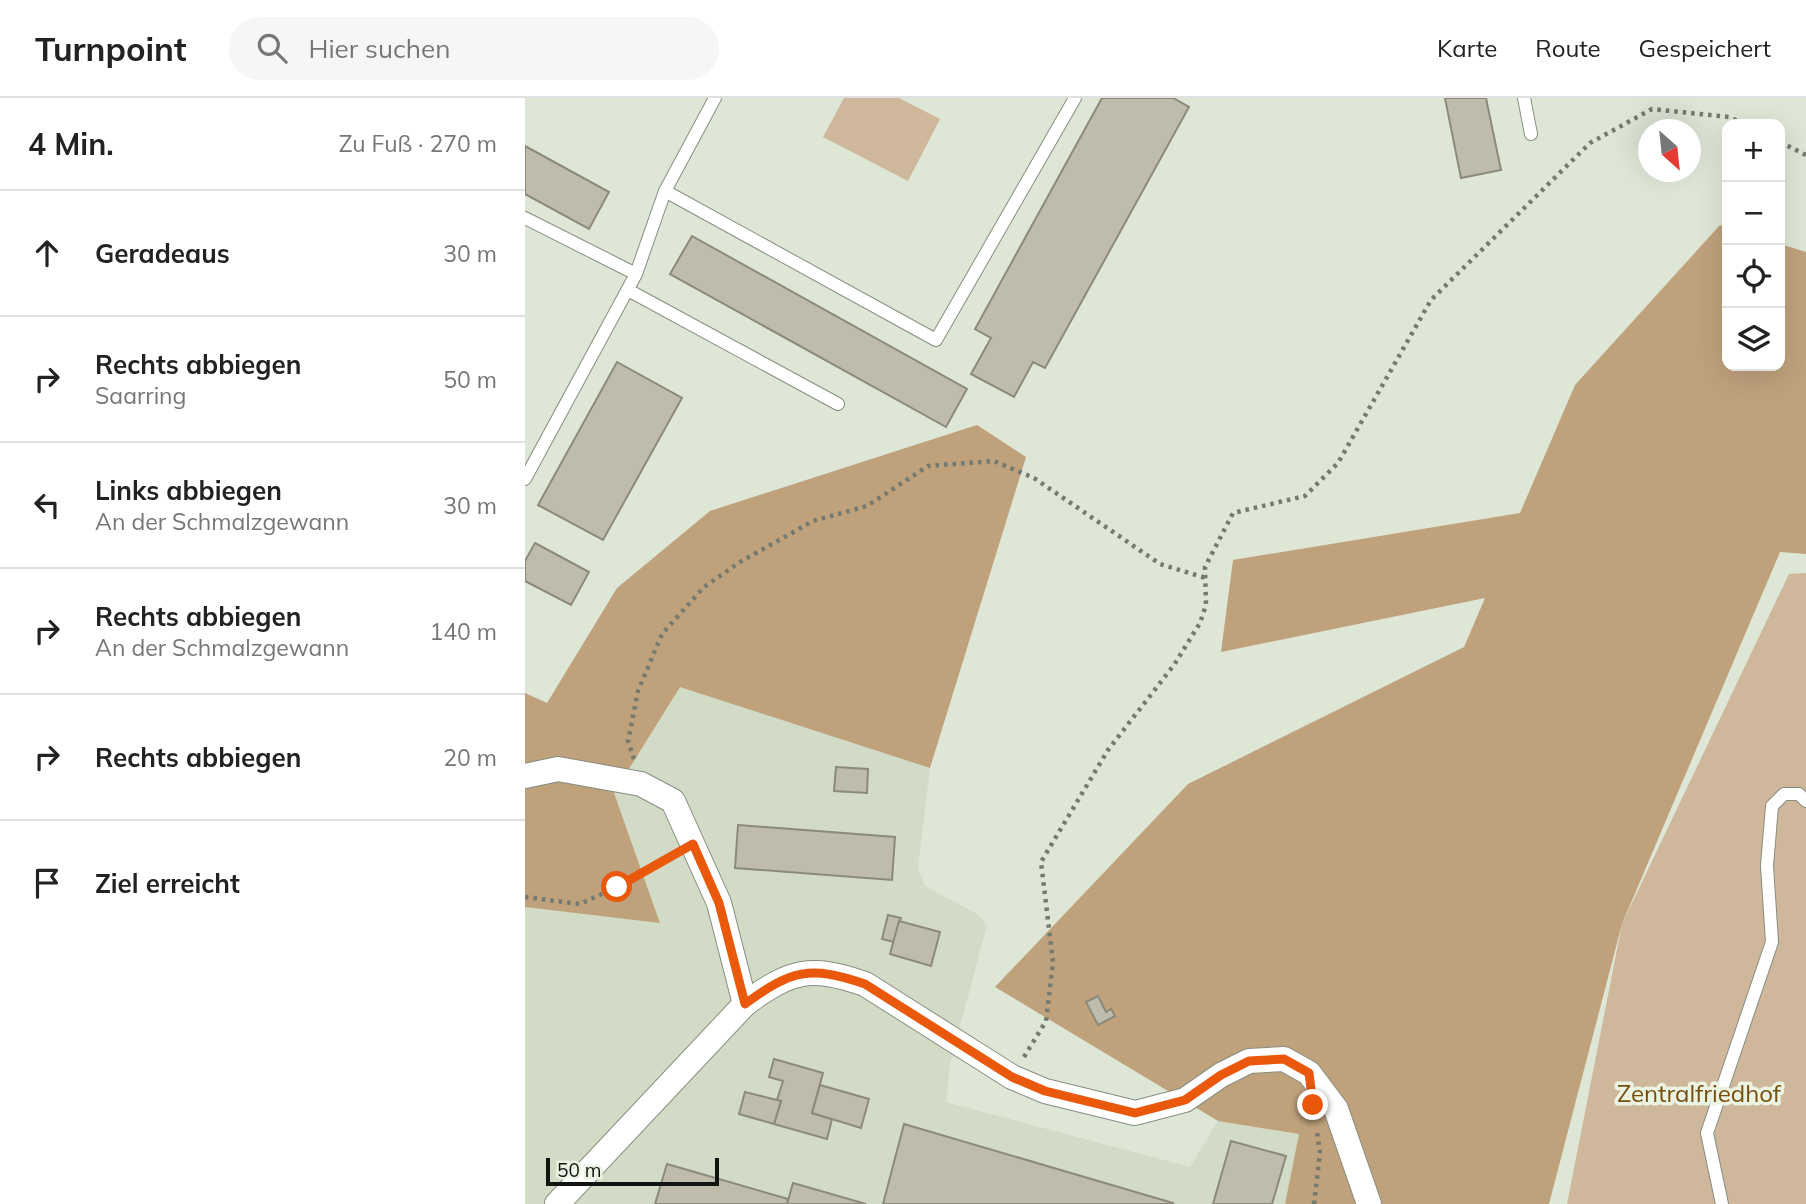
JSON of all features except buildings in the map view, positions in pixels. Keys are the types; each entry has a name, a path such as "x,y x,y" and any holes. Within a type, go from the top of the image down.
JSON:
{"street":[{"path":"525,776 558,769 641,784 673,801 719,903 745,1004"},
{"path":"557,1204 745,1004 773,984 793,975 813,971 841,975 865,984 1012,1077 1045,1091 1135,1113 1185,1100 1221,1075 1249,1061 1284,1059 1309,1073 1336,1110 1369,1204"}],"lane":[{"path":"525,479 636,274 665,191 715,98"},
{"path":"665,191 936,340 1075,98"},
{"path":"1524,98 1531,134"},
{"path":"525,218 636,274"},
{"path":"628,290 838,404"},
{"path":"1722,1204 1707,1133 1772,942 1767,866 1772,806 1784,794 1799,794 1806,801"}],"path":[{"path":"1012,1077 1046,1021 1053,962 1041,862 1108,750 1174,665 1200,623 1206,605 1205,567 1233,513 1305,496 1338,463 1431,300 1590,143 1652,109 1733,119"},
{"path":"1785,144 1806,155"},
{"path":"641,784 628,741 638,691 661,634 704,587 765,548 813,521 867,506 929,466 994,461 1004,465 1045,484 1160,564 1206,578"},
{"path":"525,897 580,904 617,887 693,844"},
{"path":"1314,1204 1320,1153 1317,1129"}],"shaded area":[{"path":"1720,225 1722,371 1785,371 1785,246 1806,252 1806,554 1780,552 1622,924 1549,1204 1285,1204 1299,1134 1218,1121 995,987 1188,784 1464,647 1485,598 1221,652 1233,560 1520,513 1575,385"},
{"path":"977,425 1026,457 930,768 680,687 614,793 660,923 525,907 525,693 547,703 617,588 710,511"},
{"path":"680,686 930,768 918,868 925,886 977,914 987,925 950,1064 946,1102 1190,1167 1218,1121 1299,1134 1285,1204 525,1204 525,907 660,922 614,793"}],"green space":[{"path":"844,98 899,98 940,119 908,181 823,137"},
{"name":"Zentralfriedhof","path":"1806,573 1806,1204 1567,1204 1622,924 1789,574"}],"route":[{"path":"617,887 693,844 719,903 745,1004 773,984 793,975 813,971 841,975 865,984 1012,1077 1045,1091 1135,1113 1185,1100 1221,1075 1249,1061 1284,1059 1309,1073 1313,1105"}]}
